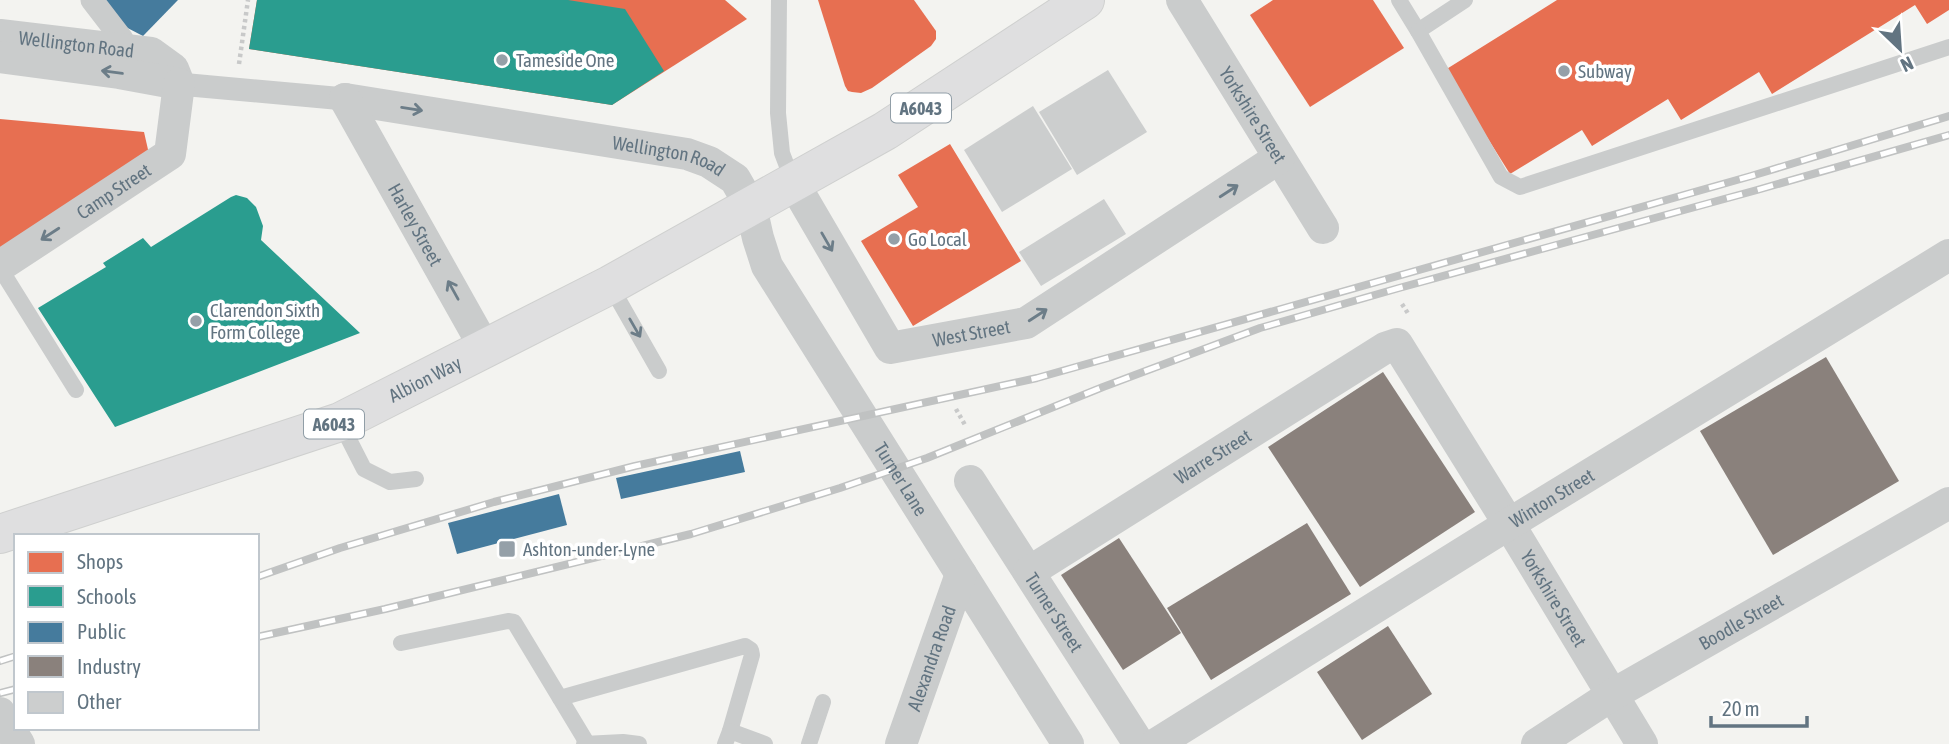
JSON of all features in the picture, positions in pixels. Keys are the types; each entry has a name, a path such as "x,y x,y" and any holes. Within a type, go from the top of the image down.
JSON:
{"highway":[{"name":"A6043","path":"751,207 885,131 1085,0"},
{"name":"Albion Way","path":"0,534 340,422 486,350 751,207"}],"street":[{"path":"92,0 122,39 121,48"},
{"name":"Yorkshire Street","path":"1182,0 1323,228"},
{"name":"Wellington Road","path":"0,35 151,53 173,69 179,84"},
{"name":"Wellington Road","path":"0,57 179,84 345,99 687,154 709,162 735,179 751,207"},
{"name":"Camp Street","path":"0,267 170,154 179,84"},
{"name":"Harley Street","path":"345,99 486,350"},
{"name":"West Street","path":"793,182 890,348 1026,323 1279,158"},
{"name":"Turner Lane","path":"751,207 767,266 1068,744"},
{"name":"Winton Street","path":"1156,744 1949,255"},
{"name":"Yorkshire Street","path":"1397,344 1642,744"},
{"name":"Warre Street","path":"1029,572 1385,348 1397,344"},
{"name":"Turner Street","path":"970,481 1139,744"},
{"name":"Boodle Street","path":"1537,744 1612,695 1949,503"},
{"name":"Alexandra Road","path":"901,744 961,574"}],"lane":[{"path":"779,0 777,97 782,153 793,182"},
{"path":"1399,0 1501,177 1520,187 1949,47"},
{"path":"1418,31 1441,7 1465,0"},
{"path":"0,267 76,390"},
{"path":"610,285 659,370"},
{"path":"340,422 364,470 390,482 416,479"},
{"path":"401,643 514,622 586,744 639,744"},
{"path":"560,698 745,646 751,650 752,655 727,738 765,744"},
{"path":"809,744 823,702"}],"path":[{"path":"236,89 248,0"},
{"path":"956,409 965,425"}],"building: Shops":[{"name":"Tameside One","path":"257,0 725,0 747,19 612,105 249,49"},
{"path":"818,0 914,0 936,31 936,39 931,46 872,88 861,93 848,91"},
{"path":"1273,0 1373,0 1404,48 1310,107 1250,15"},
{"path":"1557,0 1949,0 1949,10 1927,24 1915,5 1772,94 1759,72 1681,120 1668,99 1592,146 1582,130 1510,174 1445,70"},
{"path":"0,119 144,132 149,154 0,253"},
{"path":"950,144 1021,261 913,326 861,241 918,207 898,175"}],"building: Schools":[{"name":"Tameside One","path":"257,0 568,0 625,9 664,71 612,105 249,49"},
{"name":"Clarendon Sixth Form College","path":"236,195 247,198 256,207 263,226 261,240 360,333 115,427 38,308 106,267 103,263 143,238 151,247"}],"building: Public":[{"path":"99,0 178,0 143,36 116,22"},
{"path":"740,451 745,472 621,499 616,478"},
{"path":"559,494 567,525 457,554 448,523"}],"building: Industry":[{"path":"1826,357 1899,481 1773,555 1700,431"},
{"path":"1383,372 1475,512 1360,587 1268,447"},
{"path":"1307,523 1351,594 1211,680 1167,608"},
{"path":"1119,538 1181,633 1123,670 1061,575"},
{"path":"1388,626 1432,694 1362,740 1317,672"}],"building: Other":[{"path":"1108,70 1147,132 1077,175 1039,112"},
{"path":"1033,106 1072,169 1002,212 964,150"},
{"path":"1104,199 1126,234 1041,286 1019,252"}],"railway":[{"path":"259,576 340,548 494,502 635,466 1037,378 1751,176 1949,116"},
{"path":"259,637 385,609 691,534 927,458 1103,387 1260,328 1949,135"},
{"path":"0,661 14,657"},
{"path":"0,693 14,690"}],"place":[{"name":"Tameside One","path":"502,60"},
{"name":"Subway","path":"1564,71"},
{"name":"Go Local","path":"894,239"},
{"name":"Clarendon Sixth Form College","path":"196,321"},
{"name":"Ashton-under-Lyne","path":"507,549"}]}
